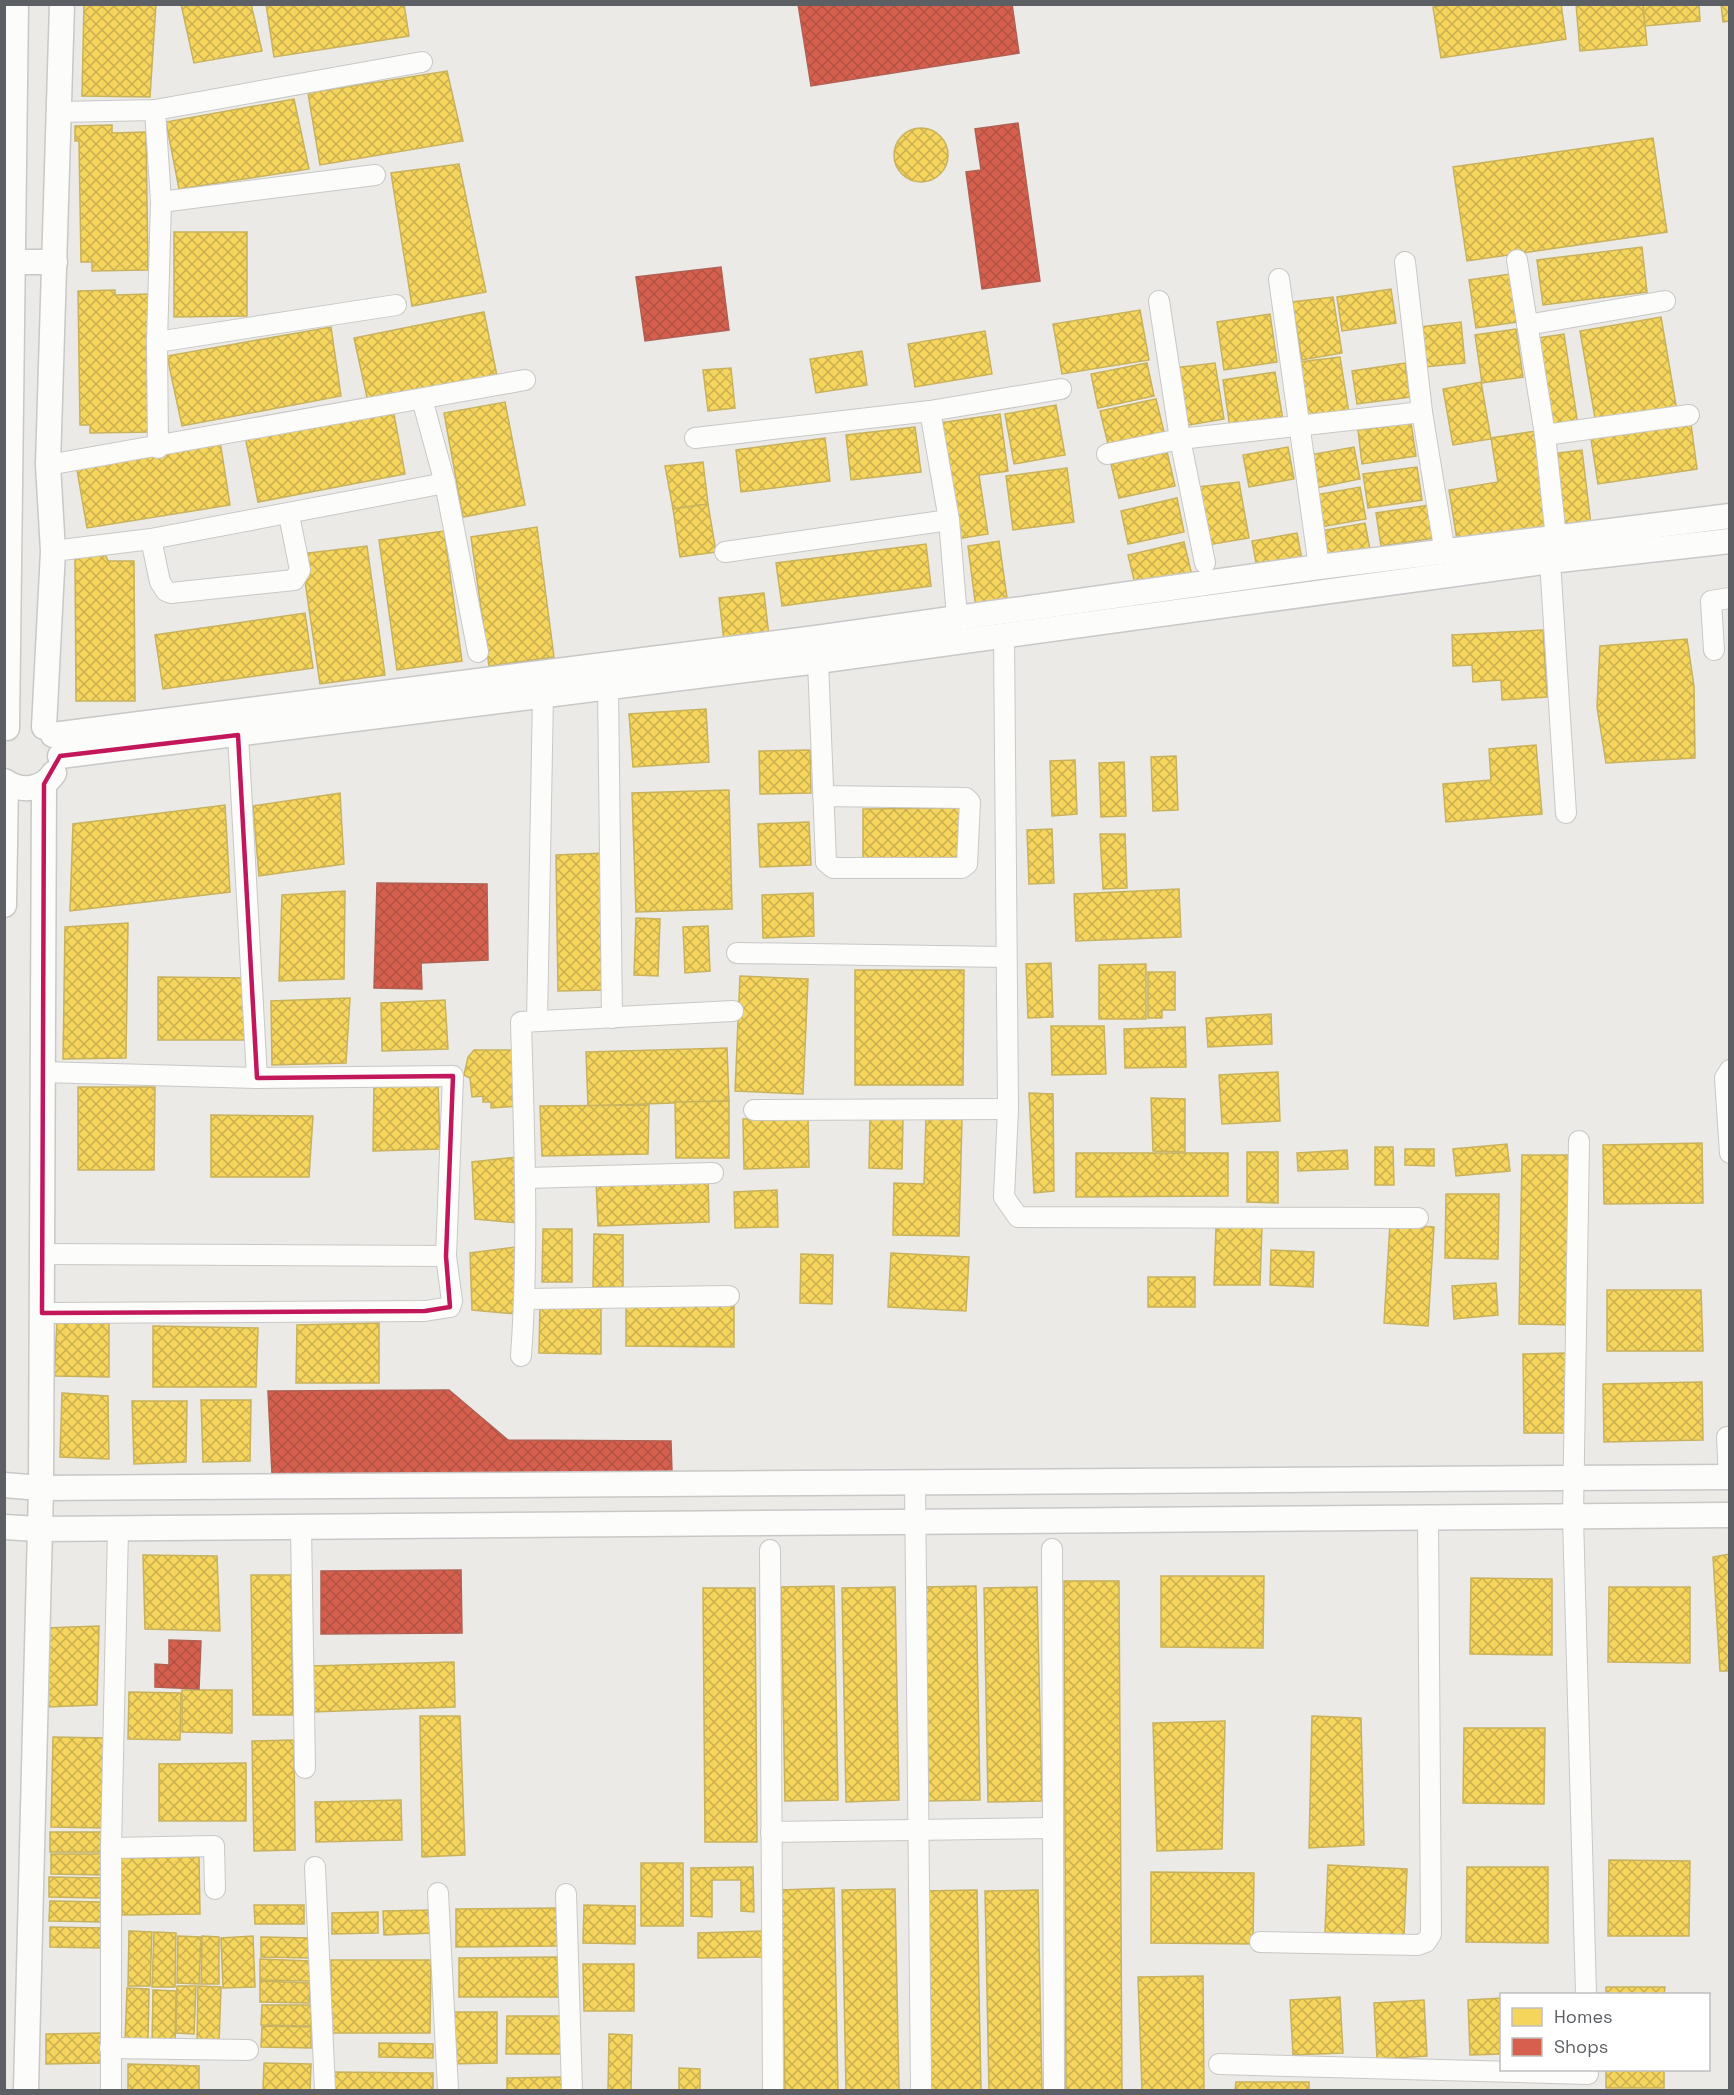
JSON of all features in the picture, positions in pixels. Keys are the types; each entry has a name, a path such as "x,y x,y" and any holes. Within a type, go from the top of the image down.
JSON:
{"street":[{"path":"16,4 10,250 6,729 25,722 52,739 238,735 1004,635 1553,549 1730,516"},
{"path":"4,905 5,781 24,789 44,784 52,777 53,551 48,465 62,4"},
{"path":"60,112 155,110 422,62"},
{"path":"155,110 161,202 157,342 158,448"},
{"path":"161,202 375,175"},
{"path":"10,250 55,262"},
{"path":"1518,260 1545,435 1566,813"},
{"path":"1405,262 1422,412 1445,553"},
{"path":"1279,279 1319,567"},
{"path":"1158,301 1180,439 1205,563"},
{"path":"1527,325 1665,301"},
{"path":"157,342 396,306"},
{"path":"48,465 158,448 525,380"},
{"path":"695,438 930,411 1061,389"},
{"path":"422,399 445,483 478,652"},
{"path":"930,411 949,520 957,617"},
{"path":"1107,453 1180,439 1422,412"},
{"path":"1545,435 1689,415"},
{"path":"53,551 151,539 289,515 445,483"},
{"path":"8,485 49,501"},
{"path":"151,539 162,588 171,593 294,580 300,570 289,515"},
{"path":"725,552 949,520"},
{"path":"52,739 816,638 1319,567 1445,553 1730,541"},
{"path":"1714,650 1711,601 1730,598"},
{"path":"1004,635 1008,1109 1004,1197 1018,1217 1418,1218"},
{"path":"818,661 826,862 829,867 962,868 967,864 970,802 966,798 824,796"},
{"path":"608,687 612,1017"},
{"path":"537,1021 543,695"},
{"path":"238,735 257,1078"},
{"path":"26,2091 41,1488 40,1254 44,784"},
{"path":"737,952 1005,957"},
{"path":"521,1356 525,1299 526,1178 521,1022 733,1011"},
{"path":"1730,1070 1725,1078 1730,1153"},
{"path":"41,1072 257,1078 453,1076 446,1256 452,1301 450,1307 439,1310 42,1313"},
{"path":"754,1110 1008,1109"},
{"path":"1579,1141 1573,1516 1586,1993"},
{"path":"526,1178 713,1173"},
{"path":"40,1254 446,1256"},
{"path":"525,1299 729,1296"},
{"path":"4,1485 41,1488 1729,1477 1727,1437 1730,1437"},
{"path":"915,1482 921,2091"},
{"path":"4,1527 39,1529 301,1528 1730,1515"},
{"path":"1260,1942 1418,1945 1426,1942 1431,1934 1428,1518"},
{"path":"301,1528 305,1768"},
{"path":"111,2091 111,1848 118,1529"},
{"path":"1052,1549 1054,2091"},
{"path":"770,1550 772,2091"},
{"path":"771,1832 1053,1828"},
{"path":"111,1848 214,1846 215,1889"},
{"path":"315,1866 325,2091"},
{"path":"438,1893 448,2091"},
{"path":"566,1894 572,2091"},
{"path":"110,2048 248,2050"},
{"path":"1219,2064 1588,2078"}],"highlighted area":[{"path":"238,735 257,1078 453,1076 446,1256 450,1307 425,1311 42,1313 44,784 60,756"}],"building: Homes":[{"path":"84,4 156,4 150,97 82,96"},
{"path":"181,4 251,4 262,51 194,63"},
{"path":"266,4 404,4 409,36 274,57"},
{"path":"1451,4 1561,4 1566,39 1441,58 1433,7"},
{"path":"1576,4 1643,4 1647,45 1580,51"},
{"path":"1643,4 1699,4 1700,21 1645,26"},
{"path":"1721,4 1730,4 1730,21 1723,22"},
{"path":"447,71 463,141 320,165 308,93"},
{"path":"294,99 309,169 179,189 166,122"},
{"path":"112,125 112,133 146,132 148,270 92,271 92,262 81,262 79,141 75,141 75,126"},
{"path":"916,128 926,128 936,132 944,140 948,155 944,170 936,178 926,182 916,182 906,178 898,170 894,160 894,150 898,140 906,132"},
{"path":"1653,138 1667,232 1467,261 1453,167"},
{"path":"459,164 486,292 412,306 391,173"},
{"path":"174,232 247,232 247,316 174,317"},
{"path":"1642,247 1647,292 1543,305 1537,260"},
{"path":"1510,274 1517,322 1476,328 1469,280"},
{"path":"1391,289 1396,323 1342,331 1337,297"},
{"path":"115,290 115,295 148,294 151,432 90,433 90,425 80,425 78,291"},
{"path":"1333,297 1342,353 1302,360 1292,302"},
{"path":"1140,310 1149,360 1062,374 1053,324"},
{"path":"484,312 497,376 368,402 354,338"},
{"path":"1270,314 1277,362 1224,370 1217,322"},
{"path":"1661,317 1677,411 1596,424 1580,331"},
{"path":"1461,322 1465,363 1424,367 1420,327"},
{"path":"331,327 341,396 182,426 167,356"},
{"path":"1516,329 1523,377 1482,383 1475,335"},
{"path":"985,331 992,374 915,387 908,344"},
{"path":"1564,334 1578,425 1552,429 1538,338"},
{"path":"862,351 867,385 816,393 810,359"},
{"path":"1340,357 1349,413 1309,420 1299,362"},
{"path":"1147,363 1154,396 1098,408 1091,374"},
{"path":"1215,363 1224,419 1184,426 1174,368"},
{"path":"1405,363 1410,397 1357,404 1352,371"},
{"path":"731,368 735,408 708,411 703,370"},
{"path":"1275,372 1283,420 1230,428 1223,380"},
{"path":"1481,382 1491,439 1453,445 1443,389"},
{"path":"1156,399 1164,432 1108,444 1100,411"},
{"path":"505,402 525,505 463,517 444,413"},
{"path":"1056,405 1065,455 1014,464 1005,414"},
{"path":"393,409 405,474 258,502 245,436"},
{"path":"1000,414 1008,471 979,475 988,534 957,539 940,423"},
{"path":"1411,423 1416,456 1362,464 1358,430"},
{"path":"1691,424 1697,469 1598,484 1591,439"},
{"path":"915,427 921,472 851,480 846,435"},
{"path":"1536,431 1550,526 1457,540 1449,490 1498,482 1491,438"},
{"path":"825,438 830,481 741,492 736,450"},
{"path":"220,441 230,505 87,528 76,464"},
{"path":"1288,447 1294,479 1249,487 1243,455"},
{"path":"1354,447 1360,479 1315,488 1309,455"},
{"path":"1582,450 1591,525 1560,529 1551,454"},
{"path":"1167,452 1175,486 1119,498 1111,464"},
{"path":"703,462 708,504 673,509 665,466"},
{"path":"1417,467 1422,500 1368,508 1363,474"},
{"path":"1067,468 1074,522 1013,530 1006,476"},
{"path":"1239,482 1249,538 1208,545 1198,487"},
{"path":"1360,487 1366,519 1321,527 1315,495"},
{"path":"1177,498 1184,532 1128,544 1121,511"},
{"path":"708,504 716,552 680,557 673,509"},
{"path":"1429,505 1434,538 1381,546 1376,513"},
{"path":"1365,523 1371,555 1326,563 1320,531"},
{"path":"537,527 554,657 489,666 471,537"},
{"path":"444,531 462,661 397,670 379,540"},
{"path":"1297,533 1303,565 1258,574 1252,541"},
{"path":"999,541 1008,605 976,609 968,546"},
{"path":"1184,542 1192,576 1136,588 1128,555"},
{"path":"926,544 931,586 782,606 776,563"},
{"path":"367,546 385,675 320,684 301,554"},
{"path":"75,554 105,554 108,561 134,561 135,701 76,701"},
{"path":"764,593 769,636 724,641 719,598"},
{"path":"305,613 313,668 163,689 155,635"},
{"path":"1543,630 1547,697 1502,700 1501,680 1473,682 1472,665 1453,666 1452,635"},
{"path":"1687,639 1694,686 1695,758 1606,763 1597,707 1600,646"},
{"path":"706,709 709,762 633,767 629,714"},
{"path":"1536,745 1542,814 1446,822 1443,784 1491,780 1489,749"},
{"path":"810,750 811,793 760,794 759,751"},
{"path":"1176,756 1178,810 1153,811 1151,757"},
{"path":"1075,760 1077,814 1052,816 1050,761"},
{"path":"1124,762 1126,816 1101,817 1099,763"},
{"path":"729,790 732,909 636,912 632,793"},
{"path":"340,793 344,864 259,876 253,806"},
{"path":"225,805 230,892 70,911 73,824"},
{"path":"961,808 961,863 863,863 863,809"},
{"path":"809,822 811,865 760,867 758,824"},
{"path":"1052,829 1054,883 1029,884 1027,830"},
{"path":"1100,834 1125,834 1127,888 1103,889"},
{"path":"605,853 607,990 558,991 556,855"},
{"path":"1179,889 1181,937 1076,941 1074,894"},
{"path":"345,891 344,979 279,981 282,895"},
{"path":"813,893 814,936 763,938 762,895"},
{"path":"636,918 660,919 658,976 634,975"},
{"path":"128,923 126,1058 63,1059 65,927"},
{"path":"708,926 710,971 685,973 683,927"},
{"path":"1051,963 1053,1017 1028,1018 1026,964"},
{"path":"1146,964 1146,1019 1099,1019 1099,965"},
{"path":"855,970 964,970 963,1085 855,1085"},
{"path":"1148,972 1175,972 1175,1010 1162,1010 1162,1018 1148,1018"},
{"path":"740,976 808,979 803,1094 735,1091"},
{"path":"158,977 249,978 248,1040 158,1040"},
{"path":"350,998 346,1063 272,1065 271,1001"},
{"path":"445,1000 448,1049 382,1051 381,1003"},
{"path":"1271,1014 1272,1044 1208,1047 1206,1018"},
{"path":"1051,1026 1104,1026 1106,1074 1052,1075"},
{"path":"1185,1027 1186,1067 1125,1068 1124,1029"},
{"path":"727,1048 729,1101 588,1106 586,1052"},
{"path":"474,1050 516,1050 520,1106 491,1108 491,1102 483,1102 483,1096 472,1097 470,1078 464,1075 468,1057"},
{"path":"1278,1072 1280,1121 1222,1124 1219,1075"},
{"path":"438,1081 440,1149 373,1151 374,1082"},
{"path":"78,1087 155,1087 154,1170 78,1170"},
{"path":"1029,1093 1053,1094 1054,1191 1034,1193"},
{"path":"1151,1098 1185,1099 1185,1152 1153,1151"},
{"path":"729,1101 729,1158 676,1158 675,1102"},
{"path":"649,1105 648,1154 542,1156 540,1106"},
{"path":"211,1115 313,1116 309,1177 211,1177"},
{"path":"808,1117 809,1167 744,1169 743,1119"},
{"path":"870,1117 903,1118 902,1169 869,1168"},
{"path":"926,1118 962,1119 959,1236 893,1235 894,1183 924,1184"},
{"path":"1702,1143 1703,1203 1604,1204 1603,1145"},
{"path":"1507,1144 1510,1171 1456,1176 1453,1149"},
{"path":"1375,1147 1393,1147 1394,1185 1375,1185"},
{"path":"1405,1149 1434,1149 1434,1166 1405,1165"},
{"path":"1347,1150 1348,1169 1298,1171 1297,1153"},
{"path":"1247,1152 1278,1152 1278,1203 1247,1202"},
{"path":"1076,1153 1228,1153 1228,1196 1076,1197"},
{"path":"1522,1155 1574,1155 1572,1325 1519,1324"},
{"path":"518,1157 518,1223 475,1219 472,1162"},
{"path":"708,1176 709,1222 598,1226 596,1180"},
{"path":"777,1190 778,1227 735,1228 734,1192"},
{"path":"1446,1194 1499,1194 1498,1259 1445,1258"},
{"path":"1390,1224 1434,1227 1428,1326 1384,1323"},
{"path":"1262,1226 1260,1285 1214,1285 1216,1227"},
{"path":"543,1229 572,1229 572,1282 542,1282"},
{"path":"594,1234 623,1235 623,1287 593,1287"},
{"path":"516,1247 515,1314 472,1310 470,1253"},
{"path":"1271,1250 1314,1252 1313,1287 1270,1285"},
{"path":"891,1253 969,1257 966,1311 888,1307"},
{"path":"801,1254 833,1255 832,1304 800,1303"},
{"path":"1148,1277 1195,1277 1195,1307 1148,1307"},
{"path":"1496,1283 1498,1315 1454,1319 1452,1286"},
{"path":"1607,1290 1701,1290 1703,1351 1607,1351"},
{"path":"626,1300 734,1301 734,1347 626,1346"},
{"path":"540,1301 601,1302 601,1354 539,1353"},
{"path":"57,1323 109,1323 109,1377 54,1376"},
{"path":"379,1323 379,1383 296,1383 297,1325"},
{"path":"153,1326 258,1328 256,1387 153,1387"},
{"path":"1566,1353 1567,1433 1524,1433 1523,1354"},
{"path":"1702,1382 1703,1440 1604,1442 1603,1384"},
{"path":"62,1393 108,1396 109,1459 60,1457"},
{"path":"201,1400 251,1400 250,1461 203,1462"},
{"path":"132,1401 187,1401 186,1462 134,1464"},
{"path":"1730,1554 1730,1671 1720,1671 1713,1557"},
{"path":"143,1555 217,1556 220,1631 145,1629"},
{"path":"251,1575 291,1575 293,1715 253,1715"},
{"path":"1161,1576 1264,1576 1263,1648 1161,1647"},
{"path":"1471,1578 1552,1579 1552,1655 1470,1654"},
{"path":"1064,1581 1119,1581 1122,2090 1066,2090"},
{"path":"834,1586 838,1800 785,1801 781,1587"},
{"path":"976,1586 980,1800 927,1801 923,1587"},
{"path":"895,1587 899,1800 846,1802 842,1588"},
{"path":"1037,1587 1042,1801 988,1802 984,1588"},
{"path":"1609,1587 1690,1587 1690,1663 1608,1662"},
{"path":"703,1588 755,1588 757,1842 705,1842"},
{"path":"99,1626 97,1705 47,1707 45,1628"},
{"path":"454,1662 455,1707 312,1712 311,1666"},
{"path":"182,1690 232,1690 232,1733 182,1732"},
{"path":"129,1692 181,1693 180,1740 128,1739"},
{"path":"420,1716 460,1716 465,1855 422,1857"},
{"path":"1312,1716 1361,1718 1364,1845 1309,1848"},
{"path":"1225,1721 1222,1849 1157,1851 1153,1723"},
{"path":"1464,1728 1545,1728 1544,1804 1463,1803"},
{"path":"53,1737 106,1738 105,1828 51,1827"},
{"path":"294,1740 295,1850 254,1851 252,1741"},
{"path":"246,1763 246,1821 159,1821 159,1764"},
{"path":"401,1800 402,1840 316,1842 315,1802"},
{"path":"50,1832 104,1832 103,1852 50,1852"},
{"path":"51,1854 104,1854 104,1875 51,1874"},
{"path":"199,1857 200,1914 122,1915 121,1858"},
{"path":"1609,1860 1690,1861 1689,1936 1608,1936"},
{"path":"641,1863 683,1863 683,1926 641,1926"},
{"path":"1328,1865 1407,1869 1404,1936 1325,1932"},
{"path":"753,1867 754,1912 741,1911 741,1880 712,1880 712,1917 691,1916 691,1868"},
{"path":"1467,1867 1548,1867 1548,1943 1466,1942"},
{"path":"1151,1872 1254,1873 1253,1944 1151,1943"},
{"path":"49,1877 102,1878 102,1898 49,1897"},
{"path":"834,1888 838,2090 785,2090 781,1890"},
{"path":"895,1889 899,2090 846,2090 842,1890"},
{"path":"977,1890 981,2090 928,2090 924,1891"},
{"path":"1038,1890 1042,2090 989,2090 985,1891"},
{"path":"50,1901 103,1902 103,1922 49,1921"},
{"path":"254,1905 304,1905 304,1924 255,1924"},
{"path":"584,1905 635,1906 635,1944 583,1943"},
{"path":"558,1908 559,1946 456,1947 456,1909"},
{"path":"433,1910 434,1933 384,1935 383,1911"},
{"path":"378,1912 378,1933 332,1934 332,1913"},
{"path":"50,1927 103,1928 103,1948 50,1947"},
{"path":"129,1931 152,1932 150,1986 128,1986"},
{"path":"763,1931 763,1957 698,1958 698,1933"},
{"path":"154,1932 176,1933 175,1987 152,1987"},
{"path":"178,1936 201,1937 199,1984 177,1983"},
{"path":"202,1936 219,1937 219,1984 201,1984"},
{"path":"253,1936 255,1987 223,1988 221,1938"},
{"path":"261,1937 311,1938 311,1958 261,1957"},
{"path":"558,1957 559,1997 459,1997 459,1958"},
{"path":"260,1959 310,1961 310,1981 260,1980"},
{"path":"331,1960 431,1960 430,2033 331,2033"},
{"path":"583,1964 634,1964 634,2011 584,2011"},
{"path":"1203,1976 1204,2090 1142,2090 1138,1977"},
{"path":"260,1981 310,1983 309,2003 260,2002"},
{"path":"177,1986 196,1986 194,2034 176,2033"},
{"path":"198,1986 221,1987 219,2042 197,2041"},
{"path":"1606,1987 1665,1987 1664,1993 1606,1993"},
{"path":"127,1988 149,1989 148,2044 125,2043"},
{"path":"153,1990 176,1991 175,2046 152,2045"},
{"path":"1340,1997 1343,2053 1293,2055 1290,2000"},
{"path":"1500,1998 1500,2054 1470,2055 1468,2000"},
{"path":"1424,2000 1427,2056 1377,2059 1374,2003"},
{"path":"262,2005 312,2005 311,2026 261,2025"},
{"path":"448,2012 497,2012 497,2063 448,2064"},
{"path":"507,2016 562,2016 562,2054 506,2054"},
{"path":"262,2026 311,2027 311,2048 261,2047"},
{"path":"102,2033 103,2063 46,2064 46,2034"},
{"path":"609,2034 632,2035 631,2090 608,2090"},
{"path":"379,2043 433,2044 433,2058 379,2057"},
{"path":"264,2063 311,2064 310,2090 263,2090"},
{"path":"128,2064 199,2066 199,2090 128,2090"},
{"path":"679,2068 700,2069 700,2090 679,2090"},
{"path":"1606,2071 1664,2071 1664,2088 1606,2088"},
{"path":"332,2072 433,2073 433,2090 332,2090"},
{"path":"562,2077 562,2090 507,2090 507,2078"},
{"path":"1236,2082 1309,2082 1309,2090 1235,2090"}],"building: Shops":[{"path":"798,4 1012,4 1019,53 811,86"},
{"path":"1018,123 1040,281 982,289 966,172 981,170 975,129"},
{"path":"721,267 729,330 645,341 636,277"},
{"path":"377,883 487,884 488,960 421,963 422,989 374,988"},
{"path":"449,1390 508,1440 671,1441 672,1472 272,1474 268,1391"},
{"path":"461,1570 462,1633 321,1634 321,1571"},
{"path":"169,1640 201,1641 199,1689 155,1687 155,1664 169,1665"}]}
